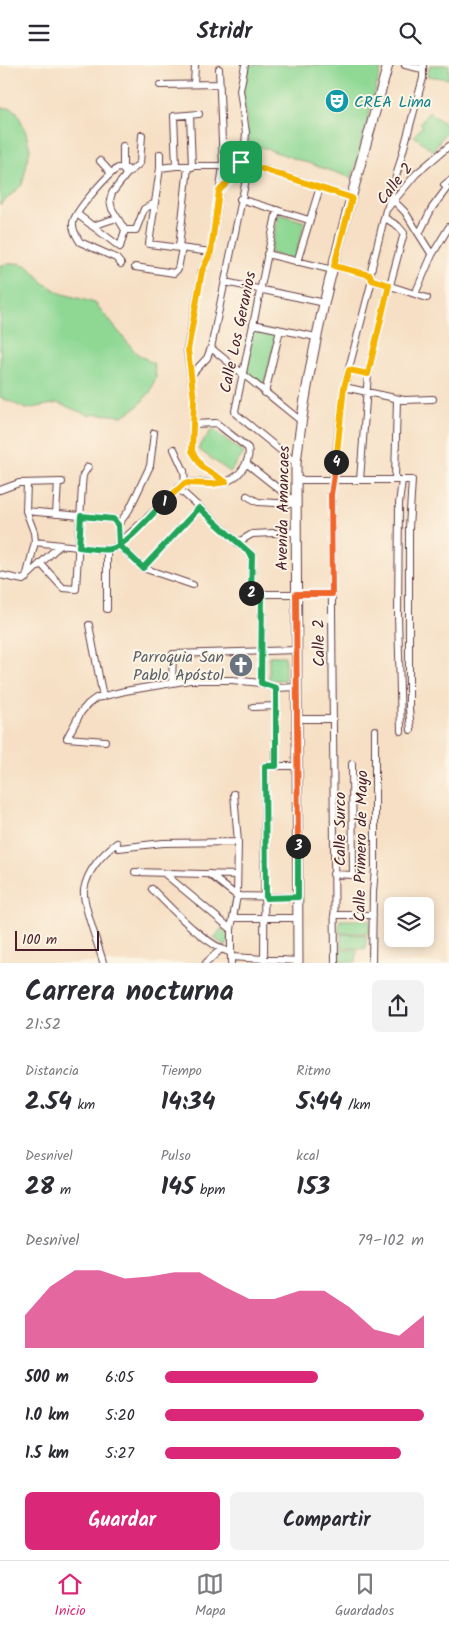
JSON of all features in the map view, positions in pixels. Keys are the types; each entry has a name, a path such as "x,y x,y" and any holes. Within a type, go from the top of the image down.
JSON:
{"street":[{"path":"194,84 195,65"},
{"path":"219,191 235,175 241,162 246,133 240,90 245,65"},
{"name":"Avenida Amancaes","path":"297,962 297,650 294,502 296,463 301,421 316,337 388,65"},
{"path":"386,210 423,78 422,67 405,65"},
{"path":"219,69 223,166 211,252 202,271 188,350 194,400 191,446 194,457 202,467 226,482"},
{"path":"160,85 220,84"},
{"path":"176,165 174,116 199,114"},
{"path":"135,267 174,273 178,269 190,167 190,115"},
{"path":"125,172 132,169 141,160 142,135"},
{"path":"124,146 125,172 111,196 111,204 125,230"},
{"name":"Calle 2","path":"335,963 331,495 344,387 386,210 423,168 449,146"},
{"path":"160,154 160,168 149,243 211,252"},
{"path":"100,161 111,173"},
{"path":"241,162 352,198"},
{"path":"160,168 176,165 190,167 223,166"},
{"path":"192,374 207,358 211,348 240,199 249,165"},
{"path":"121,264 116,258 80,242 73,224 78,214 111,173 118,168 125,172"},
{"path":"222,174 228,177 235,175"},
{"path":"419,234 432,208 447,185"},
{"path":"297,261 320,187"},
{"path":"240,199 309,220"},
{"path":"394,201 432,255"},
{"path":"125,230 136,231 144,209 155,203"},
{"name":"Calle Los Geranios","path":"277,210 242,375 236,414 296,463"},
{"path":"78,214 120,247 125,230"},
{"path":"92,225 117,218"},
{"path":"360,480 368,374 404,233 398,226 384,218"},
{"path":"415,294 432,255 449,227"},
{"path":"267,255 334,268 371,278 426,298"},
{"path":"225,282 324,303"},
{"path":"253,324 316,337"},
{"path":"265,393 280,330"},
{"path":"211,348 301,421"},
{"path":"349,370 368,374"},
{"path":"344,387 397,399 433,399"},
{"path":"397,399 399,505 398,615 402,731"},
{"path":"35,542 106,550 119,545 185,483 212,484 226,482 234,478 246,463 248,448 219,425 212,423 193,424"},
{"path":"118,525 129,510 150,466 154,433"},
{"path":"174,449 184,471 185,483"},
{"path":"246,463 294,502"},
{"path":"41,564 64,588 76,589 83,475 88,467"},
{"path":"295,480 412,480 409,709 411,730"},
{"path":"0,490 19,483 60,482 56,514"},
{"path":"26,578 35,542 34,531 26,511 27,483"},
{"path":"178,488 252,555 251,594 332,594"},
{"path":"247,496 258,502 294,502"},
{"path":"143,568 199,508"},
{"path":"26,511 113,519 118,525 119,545 143,568 193,585"},
{"path":"237,543 252,534 295,532"},
{"path":"0,575 20,581 26,578 60,545"},
{"path":"106,550 107,609"},
{"path":"261,683 262,594"},
{"path":"89,625 103,697"},
{"path":"172,682 173,654 297,650"},
{"path":"104,741 67,738 81,712 96,698 172,682 232,679 261,683 276,688 297,687"},
{"path":"276,688 276,766"},
{"path":"253,707 276,706"},
{"path":"297,719 333,719"},
{"name":"Calle Primero de Mayo","path":"372,963 375,869 375,730"},
{"name":"Calle Surco","path":"333,874 353,875 352,764"},
{"path":"264,961 266,898 265,766 297,766"},
{"path":"231,958 231,929 237,896 238,875 238,842 234,794"},
{"path":"104,962 84,891 97,862 106,851 118,845 238,842"},
{"path":"135,872 238,875"},
{"path":"164,874 231,929"},
{"path":"209,874 237,896 266,898 298,897"},
{"path":"152,889 173,910 231,958 297,962"},
{"path":"334,915 373,915"},
{"path":"232,918 298,918"},
{"path":"206,963 221,949"}],"green space":[{"path":"248,65 382,65 352,178 249,143 243,89"},
{"path":"430,65 449,65 449,79 427,76"},
{"path":"0,108 11,108 17,112 25,130 30,149 22,185 0,205"},
{"path":"429,112 449,127 433,151 414,136 423,125 420,123"},
{"path":"279,214 305,222 294,259 270,253"},
{"path":"18,263 28,266 44,283 60,293 95,303 136,353 154,364 156,377 151,391 138,406 123,416 88,415 58,403 26,409 0,397 0,265"},
{"path":"254,328 277,332 263,388 245,374"},
{"path":"212,429 244,453 230,472 198,449"},
{"path":"269,656 285,656 285,680 269,680"},
{"path":"340,920 369,920 369,933 339,933"},
{"path":"222,928 230,939 226,947 214,938"},
{"path":"341,934 366,935 366,949 341,947"},
{"path":"341,949 357,950 356,962 341,962"}],"place":[{"name":"CREA Lima","path":"337,101"},
{"name":"Parroquia San Pablo Apóstol","path":"241,665"}],"route":[{"path":"241,162 235,175 219,191 211,252 202,271 188,350 194,400 192,451 202,467 226,482 212,484 185,483 119,545 106,550 79,547 81,516 113,519 118,525 119,545 132,560 143,568 199,508 252,555 251,594 262,594 261,683 276,688 276,766 265,766 266,898 298,897 296,594 332,594 331,495 344,387 349,370 368,374 389,285 372,280 370,275 334,266 352,198 241,162"}]}
